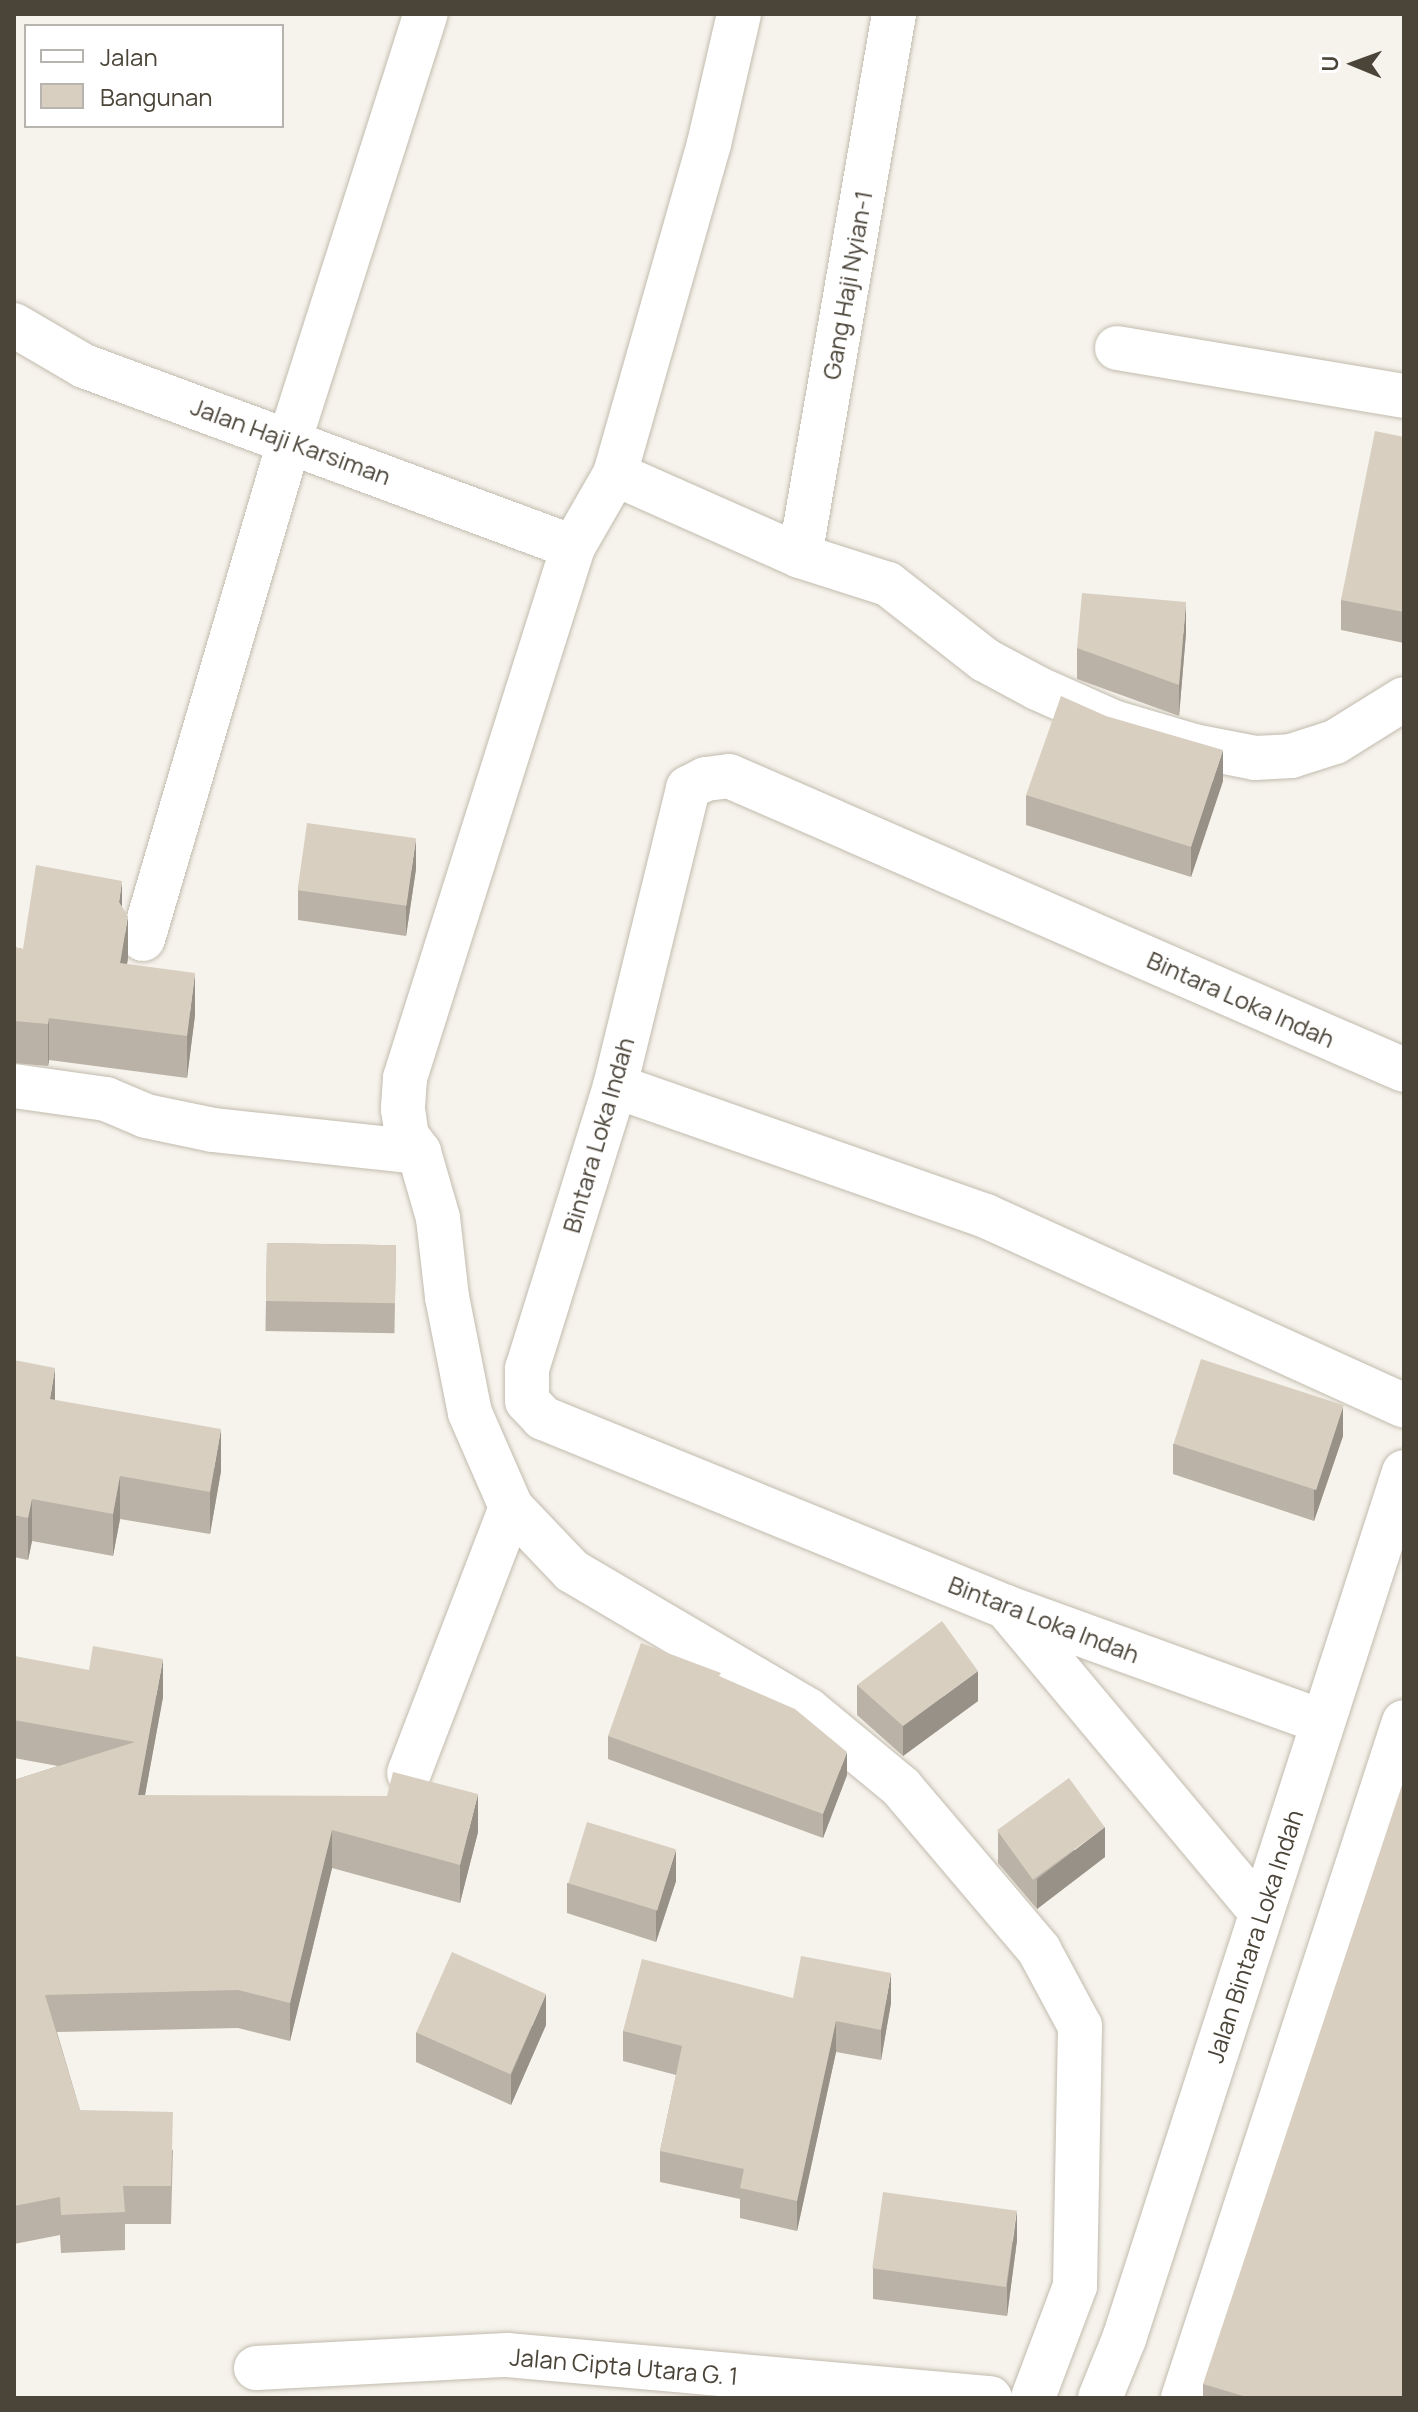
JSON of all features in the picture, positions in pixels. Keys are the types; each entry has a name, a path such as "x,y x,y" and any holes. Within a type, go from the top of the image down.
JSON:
{"street":[{"path":"143,939 290,439 426,14"},
{"path":"739,14 709,144 615,474 573,547 405,1078 407,1136 419,1152 438,1218 447,1297 470,1413 511,1507 572,1571 808,1710 901,1787 1039,1950 1080,2026 1075,2286 1033,2398"},
{"name":"Gang Haji Nyian-1","path":"800,556 894,14"},
{"name":"Jalan Haji Karsiman","path":"14,325 84,366 290,439 573,547"},
{"path":"1117,348 1404,396"},
{"path":"615,474 800,556 888,584 985,660 1037,688 1113,722 1194,746 1255,758 1291,756 1335,742 1404,699"},
{"name":"Bintara Loka Indah","path":"1323,1722 1006,1607 543,1418 527,1401 527,1369 615,1086 688,788 706,779 729,776 1404,1070"},
{"path":"14,1086 106,1099 146,1116 213,1130 419,1152"},
{"path":"615,1086 986,1216 1404,1406"},
{"name":"Jalan Bintara Loka Indah","path":"1100,2398 1124,2339 1323,1722 1392,1550 1404,1472"},
{"path":"409,1773 511,1507"},
{"path":"1006,1607 1261,1912"},
{"path":"1183,2398 1404,1722"},
{"name":"Jalan Cipta Utara G. 1","path":"256,2368 507,2355 990,2398"}],"building":[{"path":"1375,431 1404,437 1404,612 1341,600"},
{"path":"1082,593 1186,602 1179,685 1077,648"},
{"path":"1061,696 1106,716 1223,750 1191,847 1026,795"},
{"path":"307,823 416,838 406,906 298,890"},
{"path":"36,865 122,881 119,902 128,916 120,963 195,973 187,1036 49,1018 48,1024 14,1021 14,947 23,949"},
{"path":"267,1243 396,1245 395,1303 266,1301"},
{"path":"1201,1359 1344,1405 1316,1490 1173,1444"},
{"path":"14,1360 55,1368 50,1399 221,1429 210,1492 120,1476 113,1514 32,1499 28,1518 14,1515"},
{"path":"942,1621 978,1671 903,1726 857,1685"},
{"path":"641,1643 721,1673 719,1676 795,1709 847,1752 823,1814 608,1736"},
{"path":"93,1646 163,1659 138,1795 387,1796 393,1772 478,1794 460,1865 332,1830 290,2003 238,1990 45,1995 80,2110 173,2112 171,2186 123,2186 125,2212 61,2215 60,2197 14,2206 14,1780 135,1742 14,1720 14,1656 89,1670"},
{"path":"1069,1778 1105,1827 1033,1880 997,1830"},
{"path":"1404,1779 1404,2398 1250,2398 1203,2384"},
{"path":"587,1822 676,1849 657,1910 568,1883"},
{"path":"452,1952 546,1994 510,2074 416,2032"},
{"path":"801,1956 891,1973 881,2030 836,2021 797,2201 740,2188 744,2169 660,2151 682,2046 623,2031 642,1959 793,1998"},
{"path":"883,2192 1017,2211 1006,2287 872,2268"}]}
